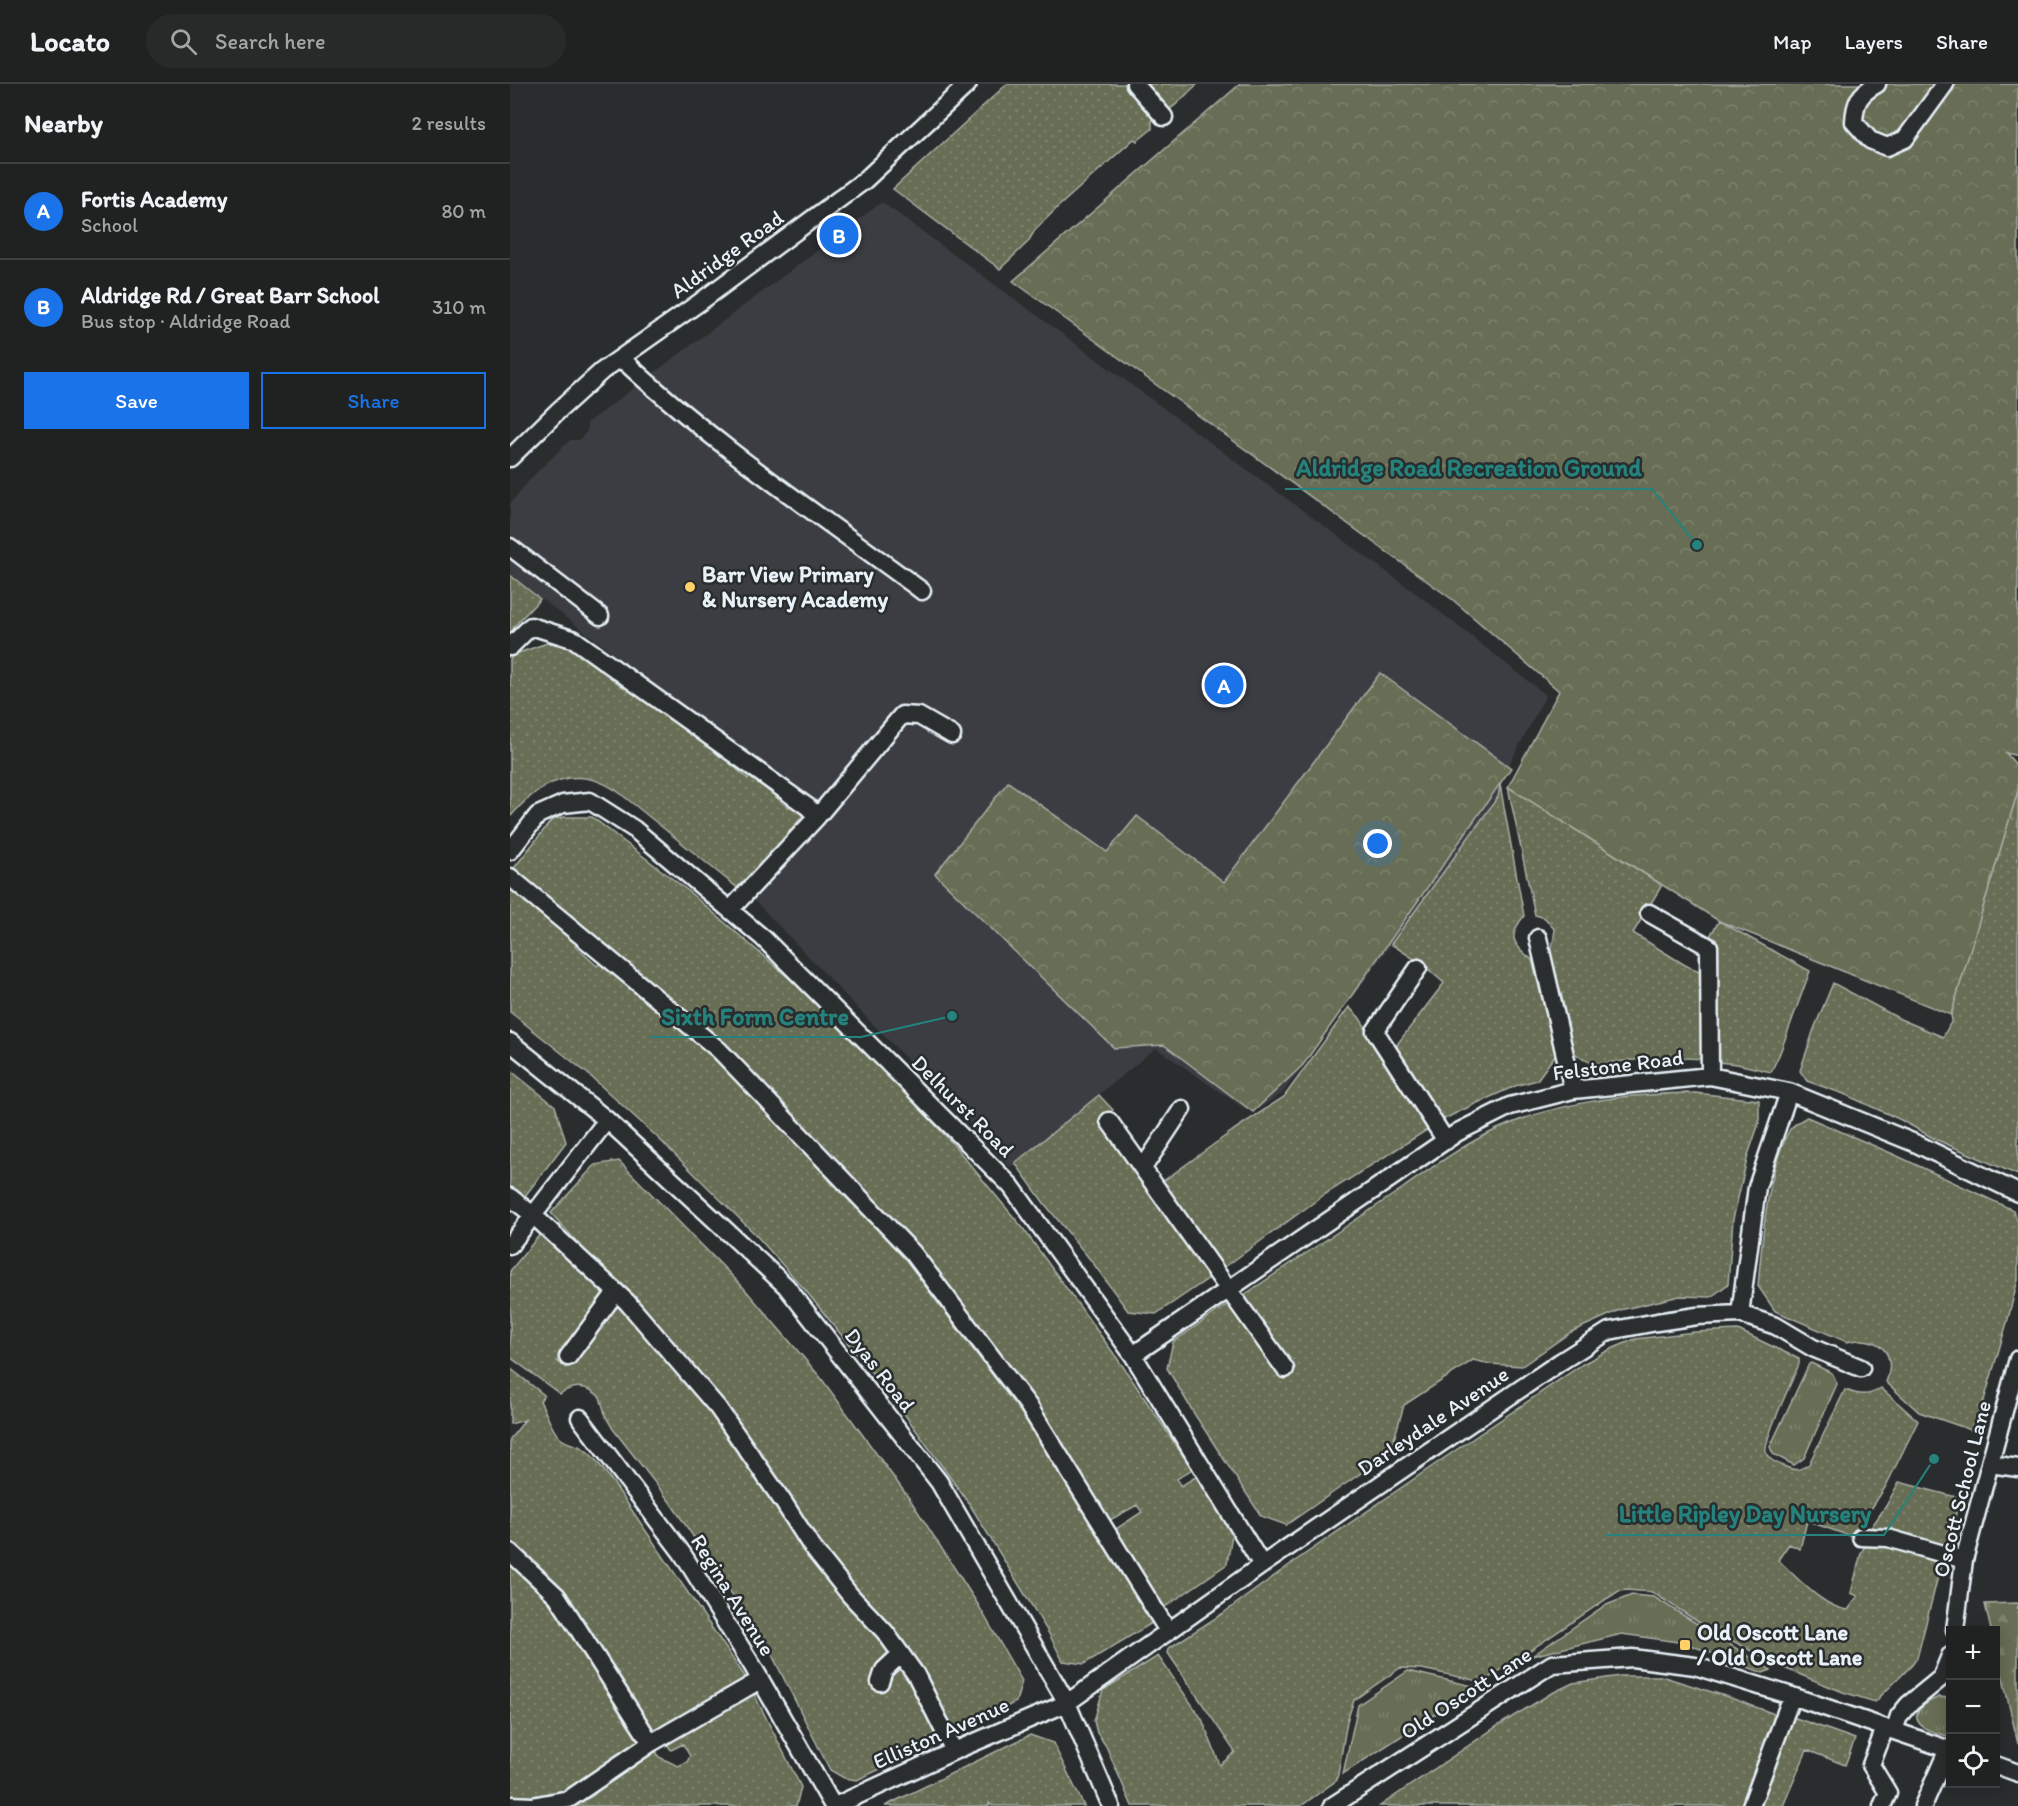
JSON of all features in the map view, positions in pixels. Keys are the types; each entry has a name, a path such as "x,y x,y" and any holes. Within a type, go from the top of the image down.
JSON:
{"street":[{"name":"Aldridge Road","path":"510,458 602,371 865,180 968,84"},
{"path":"1135,84 1164,117"},
{"path":"1877,84 1868,89 1855,105 1854,122 1870,140 1887,147 1905,139 1945,84"},
{"path":"621,358 658,393 755,468 922,591"},
{"path":"510,547 600,616"},
{"path":"510,647 531,626 575,640 808,807 817,817"},
{"path":"730,910 817,817 902,715 919,716 952,735"},
{"name":"Delhurst Road","path":"510,851 538,815 563,804 590,801 634,829 780,954 1011,1186 1132,1355 1262,1565"},
{"path":"510,877 719,1050 913,1253 1028,1406 1168,1631"},
{"path":"1649,913 1709,947 1710,1076"},
{"path":"1538,938 1573,1090"},
{"path":"1418,968 1375,1031 1446,1141"},
{"name":"Dyas Road","path":"510,1042 607,1120 786,1286 939,1482 1067,1703 1111,1806"},
{"name":"Felstone Road","path":"1132,1355 1458,1132 1510,1106 1573,1090 1710,1076 1789,1092 1917,1144 2018,1193"},
{"path":"1740,1314 1757,1187 1789,1092"},
{"path":"1143,1168 1182,1109"},
{"path":"510,1245 607,1120"},
{"path":"1109,1120 1285,1369"},
{"path":"510,1197 533,1215 627,1302 718,1408 812,1547 850,1595 885,1632 916,1675 954,1751"},
{"path":"568,1357 616,1292"},
{"name":"Darleydale Avenue","path":"1067,1703 1262,1565 1609,1331 1697,1316 1740,1314 1776,1326 1813,1348 1861,1368"},
{"name":"Oscott School Lane","path":"1956,1626 1965,1560 2018,1359"},
{"name":"Regina Avenue","path":"580,1418 682,1553 752,1665 834,1806"},
{"path":"1990,1464 2018,1468"},
{"path":"1861,1537 1888,1538 1965,1560"},
{"path":"510,1552 518,1557 557,1596 651,1743"},
{"path":"880,1682 884,1670 901,1654"},
{"name":"Old Oscott Lane","path":"1332,1806 1552,1664 1632,1658 1695,1666 1792,1696 1946,1749"},
{"path":"1882,1806 1888,1793 1871,1765 1889,1729 1908,1705 1941,1678 1946,1666"},
{"path":"510,1805 532,1806 569,1799 651,1743 760,1680"},
{"path":"1751,1806 1792,1696"},
{"name":"Elliston Avenue","path":"834,1806 1067,1703"},
{"path":"1923,1806 1946,1756"},
{"path":"2000,1767 2018,1773"}],"shaded area":[{"path":"882,202 1421,597 1546,695 1501,780 1498,797 1282,1094 1253,1112 1245,1109 1156,1048 1010,1167 753,899 826,816 510,575 510,504 532,477 570,440 579,440 587,431 587,423"}],"green space":[{"path":"1007,84 1129,84 1152,109 1152,129 1137,141 1134,139 1059,206 1035,230 1028,242 1000,269 893,189"},
{"path":"1140,84 1198,84 1167,111"},
{"path":"1240,84 2018,84 2018,756 2006,753 2018,767 2018,791 1951,1015 1719,921 1508,787 1559,691 1453,600 1013,281"},
{"path":"510,575 540,599 510,634"},
{"path":"547,643 566,644 714,749 748,779 750,776 788,807 794,801 806,812 740,890 621,794 605,784 590,779 575,777 547,785 534,793 510,817 510,659 513,655"},
{"path":"1380,673 1511,768 1303,1065 1253,1112 1164,1045 1114,1048 935,874 1008,782 1107,852 1137,816 1224,882"},
{"path":"1500,785 1524,916 1515,930 1514,940 1532,960 1556,1054 1537,1080 1515,1086 1440,1121 1395,1054 1398,1043 1444,983 1422,964 1391,944 1498,797"},
{"path":"1508,787 1662,885 1633,933 1685,965 1704,973 1706,1059 1664,1057 1595,1064 1570,1050 1547,953 1553,942 1555,930 1545,918 1535,915"},
{"path":"2018,791 2018,1175 1935,1139 1901,1120 1844,1094 1807,1081 1800,1071 1833,983 1900,1019 1943,1037 1952,1020 1951,1015"},
{"path":"564,817 592,817 687,890 790,979 890,1076 953,1144 1022,1227 1122,1365 1192,1469 1177,1479 1181,1486 1197,1476 1232,1534 1227,1564 1165,1607 1113,1536 1113,1531 1142,1512 1137,1505 1107,1520 923,1254 893,1220 511,872 550,822"},
{"path":"510,888 576,944 575,946 597,966 600,963 724,1067 766,1113 813,1158 832,1184 854,1205 857,1203 921,1275 919,1278 1022,1414 1152,1623 1084,1664 1063,1661 1048,1632 970,1505 900,1408 806,1291 754,1233 657,1137 588,1074 510,1012"},
{"path":"1719,921 1810,971 1771,1072 1718,1062 1716,939 1710,936"},
{"path":"1349,1007 1359,1017 1430,1128 1324,1195 1222,1269 1162,1182 1284,1097"},
{"path":"510,1070 555,1106 566,1142 522,1200 510,1191"},
{"path":"1695,1093 1759,1100 1759,1123 1748,1155 1733,1219 1728,1284 1711,1297 1680,1296 1620,1310 1571,1332 1522,1366 1490,1364 1473,1360 1404,1405 1390,1453 1286,1525 1261,1516 1167,1368 1173,1342 1231,1302 1282,1376 1241,1297 1465,1146 1511,1123 1562,1107 1588,1102 1642,1095"},
{"path":"1099,1095 1113,1110 1100,1121 1212,1276 1156,1314 1128,1311 1015,1163"},
{"path":"1807,1117 2013,1210 2018,1222 2018,1279 1977,1432 1919,1412 1886,1382 1889,1362 1882,1347 1867,1341 1847,1342 1775,1311 1758,1286 1761,1248 1775,1166 1790,1129"},
{"path":"619,1161 743,1287 821,1378 911,1501 977,1603 1022,1681 1016,1702 953,1733 908,1649 820,1547 758,1450 723,1405 551,1213 595,1165"},
{"path":"541,1233 606,1289 598,1300 599,1303 557,1361 566,1368 616,1304 632,1319 714,1415 866,1625 870,1623 889,1654 885,1656 875,1684 901,1663 940,1741 857,1780 844,1778 830,1770 769,1649 670,1502 613,1429 606,1417 600,1397 591,1390 581,1388 570,1389 560,1394 510,1357 510,1271"},
{"path":"1738,1330 1799,1359 1766,1445 1767,1455 1776,1462 1794,1469 1809,1464 1845,1390 1864,1394 1881,1388 1918,1421 1886,1486 1853,1537 1807,1521 1800,1549 1789,1544 1778,1560 1819,1597 1838,1608 1848,1610 1858,1596 1851,1593 1861,1553 1866,1544 1873,1542 1942,1561 1917,1658 1875,1702 1843,1692 1779,1666 1700,1623 1652,1592 1619,1591 1483,1682 1422,1669 1400,1668 1354,1700 1347,1721 1337,1780 1301,1806 1132,1806 1106,1746 1097,1733 1094,1721 1103,1690 1158,1656 1202,1719 1220,1765 1235,1752 1168,1653 1169,1648 1222,1614 1295,1561 1583,1364 1635,1339"},
{"path":"1811,1363 1832,1373 1837,1384 1804,1458 1794,1465 1773,1454 1770,1447"},
{"path":"510,1368 544,1395 540,1401 560,1438 585,1450 610,1478 748,1681 656,1736 562,1590 510,1543 510,1439 525,1420 510,1424"},
{"path":"1899,1482 1960,1498 1946,1551 1868,1532"},
{"path":"510,1562 547,1600 569,1630 642,1742 566,1792 526,1802 510,1801"},
{"path":"1632,1595 1654,1597 1771,1670 1763,1673 1685,1643 1622,1634 1532,1656 1604,1606"},
{"path":"2018,1603 2018,1744 2000,1666 2000,1626 1990,1626 1985,1604"},
{"path":"1408,1671 1477,1687 1343,1774 1358,1705"},
{"path":"1620,1676 1661,1676 1780,1716 1748,1806 1380,1806 1499,1725 1550,1694 1573,1683"},
{"path":"752,1690 801,1787 796,1806 562,1806 594,1795 603,1785 655,1748 659,1757 678,1766 687,1762 690,1756 683,1744 671,1750 664,1739"},
{"path":"1939,1697 1946,1698 1946,1736 1926,1729 1918,1722 1917,1713 1929,1702"},
{"path":"1790,1716 1855,1739 1845,1765 1807,1750 1783,1806 1758,1806"},
{"path":"1030,1735 1053,1743 1084,1806 992,1806 989,1803 989,1806 885,1806"}],"place":[{"name":"Aldridge Rd / Great Barr School","path":"839,235"},
{"name":"Aldridge Road Recreation Ground","path":"1697,545"},
{"name":"Barr View Primary & Nursery Academy","path":"690,587"},
{"name":"Fortis Academy","path":"1224,685"},
{"name":"Sixth Form Centre","path":"952,1016"},
{"name":"Little Ripley Day Nursery","path":"1934,1459"},
{"name":"Old Oscott Lane / Old Oscott Lane","path":"1685,1645"}]}
